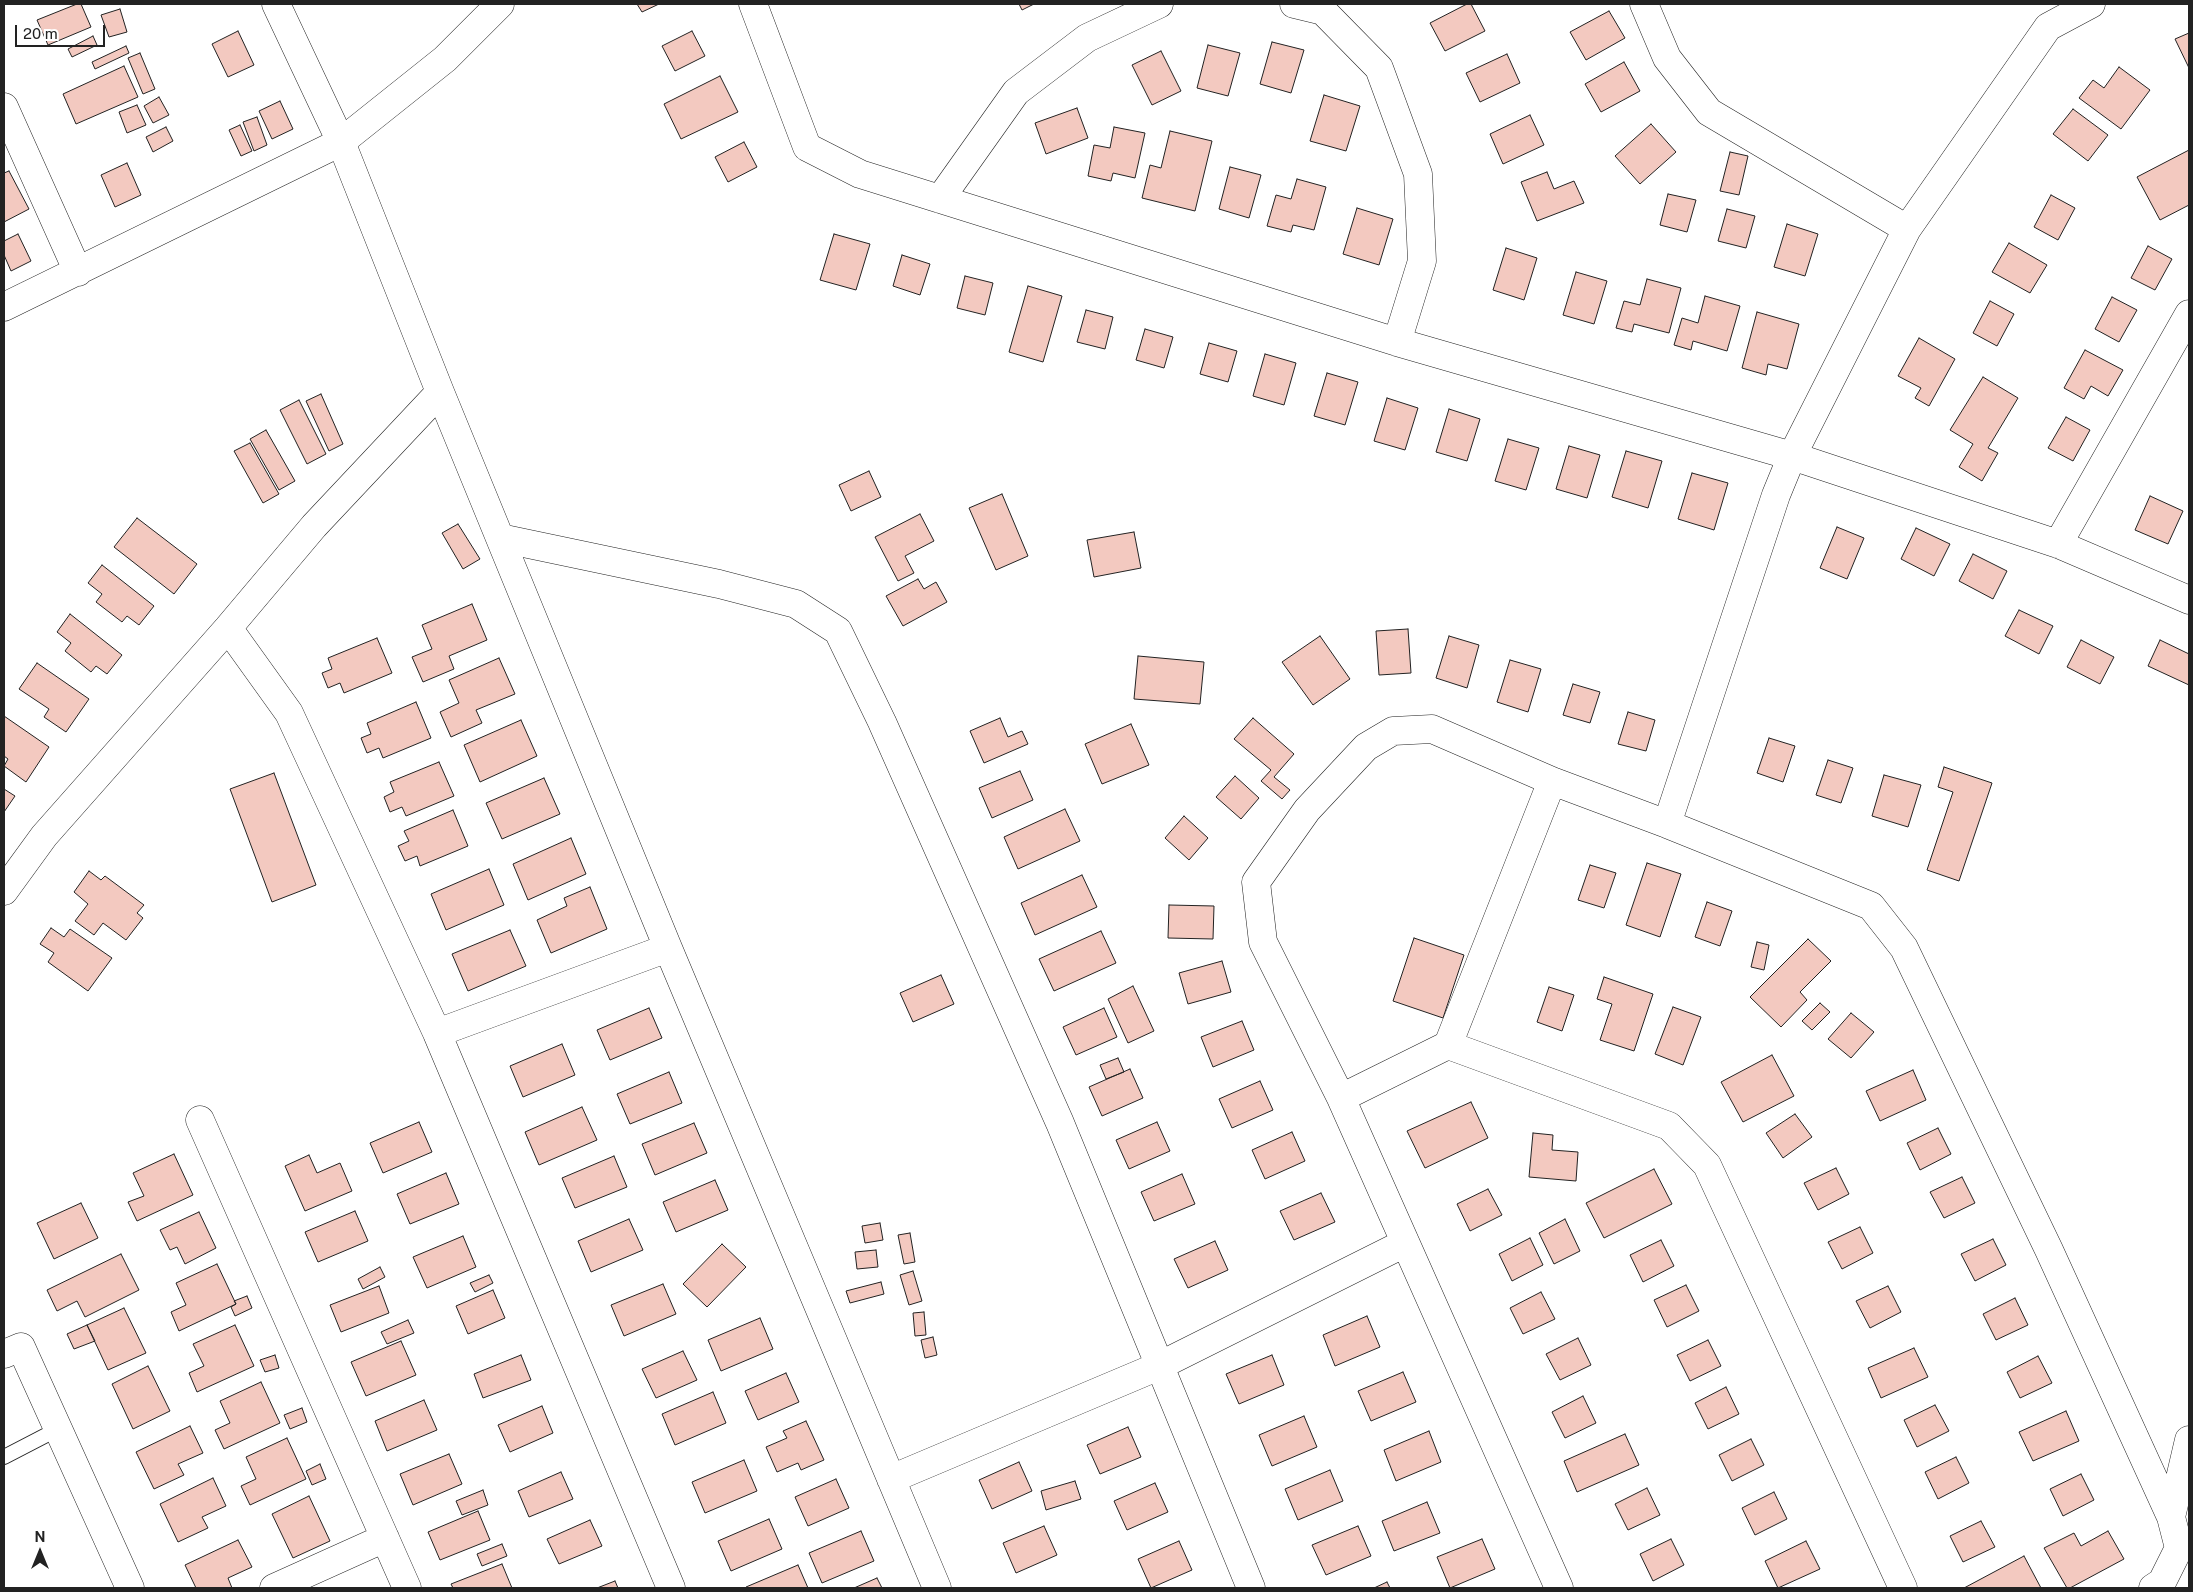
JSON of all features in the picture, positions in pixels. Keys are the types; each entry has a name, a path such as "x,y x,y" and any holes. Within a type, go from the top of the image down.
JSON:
{"street":[{"path":"276,4 341,142 440,392 668,948 937,1588"},
{"path":"4,307 341,142 445,59 500,4"},
{"path":"754,4 806,147 860,174 1397,342 1792,456 2058,544 2189,600"},
{"path":"940,199 1016,92 1087,38 1158,4"},
{"path":"1294,4 1323,11 1379,68 1418,174 1422,261 1397,342"},
{"path":"1644,4 1667,58 1709,112 1907,229"},
{"path":"1667,824 1776,495 1792,456 1907,229 2048,26 2091,4"},
{"path":"4,106 78,272"},
{"path":"2058,544 2189,314"},
{"path":"4,891 44,836 228,628 314,526 440,392"},
{"path":"500,538 719,584 796,604 838,631 886,732 1060,1123 1250,1588"},
{"path":"228,628 289,713 437,1032 671,1588"},
{"path":"1559,1588 1341,1098 1263,942 1256,882 1307,810 1366,747 1393,731 1432,729 1552,780 1871,906 1904,948 2049,1250 2171,1517 2179,1548 2162,1582 2153,1588"},
{"path":"1341,1098 1448,1046 1552,780"},
{"path":"437,1032 668,948"},
{"path":"1448,1046 1669,1126 1707,1165 1903,1588"},
{"path":"200,1120 407,1588"},
{"path":"891,1479 1159,1366 1405,1243"},
{"path":"4,1354 21,1347 130,1588"},
{"path":"2171,1517 2189,1440"},
{"path":"274,1588 385,1538"}],"lane":[{"path":"4,1457 58,1429"}],"building":[{"path":"81,4 91,27 48,45 37,20"},
{"path":"637,4 659,4 642,12"},
{"path":"1019,4 1034,4 1022,10"},
{"path":"1467,4 1471,4 1485,31 1445,51 1430,23"},
{"path":"120,9 127,32 109,37 101,15"},
{"path":"1609,11 1625,38 1586,60 1570,32"},
{"path":"238,31 254,65 228,77 212,44"},
{"path":"692,31 705,56 675,71 662,46"},
{"path":"2189,33 2189,68 2175,39"},
{"path":"93,36 97,45 72,57 68,49"},
{"path":"1272,42 1304,50 1291,93 1260,84"},
{"path":"1208,45 1240,53 1228,96 1197,88"},
{"path":"126,46 129,53 95,69 92,62"},
{"path":"1161,51 1181,91 1152,105 1132,65"},
{"path":"140,53 155,89 143,94 128,58"},
{"path":"1507,54 1520,83 1480,102 1466,73"},
{"path":"1624,62 1640,91 1601,112 1585,84"},
{"path":"124,66 138,97 76,124 63,94"},
{"path":"2119,67 2150,90 2121,129 2079,98 2093,80 2104,88"},
{"path":"720,76 738,112 681,139 664,104"},
{"path":"1324,95 1360,106 1346,151 1310,141"},
{"path":"159,97 169,115 153,123 144,106"},
{"path":"280,101 293,129 272,139 259,111"},
{"path":"137,105 146,125 127,133 119,112"},
{"path":"1077,108 1088,138 1046,154 1035,123"},
{"path":"2073,109 2108,135 2088,161 2053,134"},
{"path":"1530,115 1544,145 1503,164 1490,134"},
{"path":"257,117 267,145 254,151 243,122"},
{"path":"1651,124 1676,152 1640,184 1615,156"},
{"path":"240,125 252,151 241,156 229,130"},
{"path":"166,127 173,141 153,152 146,137"},
{"path":"1114,127 1145,133 1135,178 1113,173 1111,181 1088,176 1094,145 1110,148"},
{"path":"1170,131 1212,141 1195,211 1142,198 1150,165 1161,168"},
{"path":"744,142 757,167 728,182 715,157"},
{"path":"2189,150 2189,205 2160,220 2137,177"},
{"path":"1730,152 1748,156 1739,195 1720,191"},
{"path":"127,163 141,195 115,207 101,175"},
{"path":"1230,167 1261,175 1249,218 1219,209"},
{"path":"9,171 29,209 4,222 4,173"},
{"path":"1547,172 1554,189 1574,181 1584,203 1537,221 1521,182"},
{"path":"1297,179 1326,187 1314,230 1293,225 1291,232 1267,226 1276,195 1291,199"},
{"path":"1668,194 1696,200 1687,232 1660,225"},
{"path":"2051,195 2075,208 2058,240 2034,227"},
{"path":"1357,208 1393,219 1379,265 1343,254"},
{"path":"1727,209 1755,216 1746,248 1718,241"},
{"path":"1787,224 1818,234 1805,276 1774,267"},
{"path":"18,234 31,261 11,271 4,255 4,241"},
{"path":"834,234 870,244 856,290 820,280"},
{"path":"2009,243 2047,265 2030,293 1992,272"},
{"path":"2148,246 2172,259 2155,290 2131,278"},
{"path":"1506,248 1537,258 1524,300 1493,290"},
{"path":"902,255 930,264 920,295 893,286"},
{"path":"1576,272 1607,281 1594,324 1563,315"},
{"path":"965,276 993,283 985,315 957,308"},
{"path":"1647,279 1681,288 1669,333 1634,324 1632,332 1616,328 1624,301 1640,305"},
{"path":"1028,286 1062,296 1043,362 1009,352"},
{"path":"1705,296 1740,306 1727,351 1693,341 1691,350 1674,345 1682,318 1698,323"},
{"path":"2112,297 2137,310 2119,342 2095,329"},
{"path":"1990,301 2014,314 1997,346 1973,333"},
{"path":"1086,310 1113,317 1105,349 1077,342"},
{"path":"1757,312 1799,324 1787,369 1768,364 1766,375 1742,368"},
{"path":"1145,329 1173,337 1164,368 1136,360"},
{"path":"1919,338 1955,359 1929,406 1915,398 1921,388 1898,376"},
{"path":"1209,343 1237,351 1228,382 1200,374"},
{"path":"2085,350 2123,370 2108,396 2091,386 2084,399 2064,388"},
{"path":"1265,354 1296,363 1284,405 1253,396"},
{"path":"1327,373 1358,382 1345,425 1314,416"},
{"path":"1983,377 2018,398 1988,448 1998,453 1982,481 1959,467 1973,444 1950,430"},
{"path":"321,394 343,444 329,451 306,401"},
{"path":"1387,398 1418,408 1405,450 1374,441"},
{"path":"299,400 326,454 307,464 280,410"},
{"path":"1449,409 1480,419 1467,461 1436,452"},
{"path":"2066,417 2090,430 2073,461 2048,448"},
{"path":"266,430 295,481 279,490 250,439"},
{"path":"1508,439 1539,448 1526,490 1495,481"},
{"path":"250,443 279,494 263,503 234,451"},
{"path":"1569,446 1600,455 1587,498 1556,489"},
{"path":"1626,451 1662,461 1648,508 1612,497"},
{"path":"869,471 881,497 851,511 839,485"},
{"path":"1692,473 1728,483 1714,530 1678,519"},
{"path":"1002,494 1028,556 996,570 969,508"},
{"path":"2150,496 2183,511 2168,544 2135,530"},
{"path":"920,514 934,541 905,556 914,573 898,581 875,537"},
{"path":"137,518 197,564 174,594 114,547"},
{"path":"458,524 480,559 463,569 442,533"},
{"path":"1837,527 1864,538 1847,579 1820,568"},
{"path":"1916,528 1950,544 1934,576 1901,559"},
{"path":"1134,532 1141,568 1094,577 1087,540"},
{"path":"1973,554 2007,571 1993,599 1959,581"},
{"path":"102,565 154,606 139,625 127,616 122,622 96,602 102,594 88,583"},
{"path":"918,579 924,589 936,582 947,602 903,626 886,596"},
{"path":"472,604 487,640 449,656 454,669 423,682 412,657 432,649 422,625"},
{"path":"2019,610 2053,626 2039,654 2005,636"},
{"path":"70,614 122,655 107,674 96,666 91,672 65,651 71,643 57,632"},
{"path":"1408,629 1411,673 1379,675 1376,631"},
{"path":"1320,636 1350,679 1313,705 1282,662"},
{"path":"1449,636 1479,645 1467,688 1436,678"},
{"path":"377,638 392,673 344,693 340,683 328,688 322,673 332,669 328,658"},
{"path":"2081,640 2114,657 2100,684 2067,667"},
{"path":"2160,640 2189,654 2189,685 2148,666"},
{"path":"1138,656 1204,662 1200,704 1134,699"},
{"path":"499,658 515,694 476,710 482,723 451,737 440,712 459,703 449,680"},
{"path":"1510,660 1541,669 1528,712 1497,702"},
{"path":"37,663 89,699 66,732 44,717 49,709 19,689"},
{"path":"1573,684 1600,692 1590,723 1563,715"},
{"path":"416,702 431,738 383,758 379,748 367,753 361,738 371,734 367,723"},
{"path":"1628,712 1655,720 1646,751 1618,744"},
{"path":"4,716 49,747 26,782 4,766 8,759 4,756"},
{"path":"1000,718 1008,737 1022,731 1028,744 984,763 970,731"},
{"path":"1253,718 1294,754 1274,777 1290,790 1282,799 1261,781 1271,770 1234,739"},
{"path":"521,720 537,756 480,782 464,745"},
{"path":"1131,724 1149,765 1102,784 1085,744"},
{"path":"1769,738 1795,746 1783,782 1757,773"},
{"path":"1828,760 1853,768 1841,803 1816,795"},
{"path":"439,762 454,796 406,816 402,807 390,812 384,797 394,792 390,782"},
{"path":"1944,767 1992,783 1959,881 1927,870 1953,792 1938,787"},
{"path":"1020,771 1033,800 992,818 979,788"},
{"path":"274,773 316,885 272,902 230,789"},
{"path":"1884,775 1921,785 1908,827 1872,816"},
{"path":"1235,776 1259,798 1241,819 1216,797"},
{"path":"544,778 560,814 502,839 486,803"},
{"path":"4,789 15,796 4,812"},
{"path":"1065,809 1080,841 1018,869 1004,837"},
{"path":"453,810 468,846 420,866 417,856 405,861 398,846 409,841 404,831"},
{"path":"1184,816 1208,838 1189,860 1165,838"},
{"path":"571,838 586,874 528,900 513,864"},
{"path":"1647,863 1681,874 1660,937 1626,925"},
{"path":"1590,865 1616,873 1604,908 1578,900"},
{"path":"489,869 504,905 446,930 431,894"},
{"path":"89,871 101,880 105,876 144,905 137,913 143,918 126,940 103,923 94,935 75,921 88,904 74,892"},
{"path":"1082,875 1097,907 1035,935 1021,903"},
{"path":"590,887 607,929 551,953 537,920 567,906 564,898"},
{"path":"1707,902 1732,911 1720,946 1695,937"},
{"path":"1169,905 1214,906 1213,939 1168,938"},
{"path":"51,928 64,937 70,929 112,958 88,991 48,962 54,953 40,944"},
{"path":"510,930 526,966 468,991 452,954"},
{"path":"1101,931 1116,963 1054,991 1039,959"},
{"path":"1414,938 1464,955 1443,1018 1393,1001"},
{"path":"1808,939 1831,961 1800,992 1807,1000 1781,1027 1750,997"},
{"path":"1757,942 1769,945 1764,970 1751,967"},
{"path":"1222,961 1231,992 1188,1004 1179,973"},
{"path":"941,975 954,1004 913,1022 900,993"},
{"path":"1604,977 1653,994 1634,1051 1600,1040 1612,1004 1597,999"},
{"path":"1133,986 1154,1031 1128,1043 1108,999"},
{"path":"1549,987 1574,995 1562,1031 1537,1022"},
{"path":"1820,1003 1830,1012 1812,1030 1802,1021"},
{"path":"1673,1007 1701,1017 1683,1065 1655,1054"},
{"path":"649,1008 662,1038 610,1060 597,1030"},
{"path":"1104,1008 1117,1037 1076,1055 1063,1027"},
{"path":"1851,1013 1874,1032 1851,1058 1828,1039"},
{"path":"1242,1021 1254,1050 1213,1067 1201,1037"},
{"path":"562,1044 575,1075 523,1097 510,1066"},
{"path":"1772,1055 1794,1096 1743,1122 1721,1082"},
{"path":"1118,1058 1124,1072 1106,1079 1100,1065"},
{"path":"1130,1069 1143,1098 1102,1116 1089,1087"},
{"path":"1913,1070 1926,1100 1880,1121 1866,1091"},
{"path":"669,1072 682,1103 630,1124 617,1094"},
{"path":"1260,1081 1273,1110 1232,1128 1219,1099"},
{"path":"1471,1102 1488,1138 1425,1168 1407,1131"},
{"path":"582,1107 597,1140 539,1165 525,1132"},
{"path":"1795,1114 1812,1137 1783,1158 1766,1133"},
{"path":"419,1122 432,1152 383,1173 370,1143"},
{"path":"1157,1122 1170,1151 1129,1169 1116,1140"},
{"path":"694,1123 707,1153 655,1175 642,1144"},
{"path":"1938,1128 1951,1154 1920,1170 1907,1143"},
{"path":"1292,1132 1305,1161 1265,1179 1252,1150"},
{"path":"1533,1133 1553,1135 1552,1150 1578,1152 1576,1181 1529,1177"},
{"path":"174,1154 193,1195 137,1221 128,1202 144,1196 133,1173"},
{"path":"309,1155 317,1173 340,1163 352,1191 305,1211 285,1166"},
{"path":"614,1156 627,1187 575,1208 562,1178"},
{"path":"1836,1168 1849,1194 1818,1210 1804,1183"},
{"path":"1654,1169 1672,1204 1604,1238 1586,1203"},
{"path":"446,1173 459,1204 410,1224 397,1194"},
{"path":"1182,1174 1195,1204 1154,1221 1141,1192"},
{"path":"1962,1177 1975,1203 1944,1218 1930,1192"},
{"path":"715,1180 728,1210 676,1232 663,1202"},
{"path":"1488,1189 1502,1215 1470,1231 1457,1204"},
{"path":"1321,1193 1335,1222 1294,1240 1280,1211"},
{"path":"81,1203 98,1238 54,1259 37,1223"},
{"path":"355,1211 368,1241 318,1262 305,1232"},
{"path":"199,1212 216,1248 185,1264 177,1247 170,1250 160,1230"},
{"path":"629,1219 643,1250 591,1272 578,1241"},
{"path":"1565,1219 1580,1251 1554,1264 1539,1233"},
{"path":"880,1223 883,1240 865,1243 862,1226"},
{"path":"1860,1227 1873,1253 1842,1269 1828,1242"},
{"path":"910,1233 915,1262 904,1264 898,1235"},
{"path":"463,1236 476,1267 427,1288 413,1257"},
{"path":"1530,1238 1543,1265 1512,1281 1499,1254"},
{"path":"1993,1239 2006,1265 1975,1281 1961,1254"},
{"path":"1661,1240 1674,1266 1643,1282 1630,1255"},
{"path":"1215,1241 1228,1270 1188,1288 1174,1259"},
{"path":"722,1244 746,1267 707,1307 683,1284"},
{"path":"876,1250 878,1267 857,1269 855,1252"},
{"path":"121,1254 139,1290 85,1317 77,1301 57,1311 47,1290"},
{"path":"217,1264 236,1304 179,1331 171,1312 186,1305 176,1283"},
{"path":"380,1267 385,1277 363,1289 358,1279"},
{"path":"913,1271 922,1301 909,1305 900,1275"},
{"path":"489,1275 493,1283 475,1292 470,1283"},
{"path":"881,1282 884,1294 850,1303 846,1291"},
{"path":"663,1284 676,1314 624,1336 611,1305"},
{"path":"1686,1285 1699,1311 1667,1327 1654,1300"},
{"path":"379,1286 389,1313 341,1332 330,1305"},
{"path":"1888,1286 1901,1312 1870,1328 1856,1301"},
{"path":"493,1290 505,1318 468,1334 456,1306"},
{"path":"1541,1292 1555,1319 1523,1334 1510,1308"},
{"path":"247,1296 252,1308 235,1316 231,1307 236,1304 234,1301"},
{"path":"2015,1298 2028,1325 1996,1340 1983,1314"},
{"path":"124,1308 146,1353 108,1370 87,1325"},
{"path":"924,1312 926,1335 915,1336 913,1313"},
{"path":"1367,1316 1380,1347 1335,1366 1323,1335"},
{"path":"760,1318 773,1349 721,1371 708,1340"},
{"path":"408,1320 414,1333 387,1344 381,1332"},
{"path":"87,1325 95,1341 74,1349 67,1334"},
{"path":"235,1325 254,1366 197,1392 189,1373 204,1366 193,1344"},
{"path":"933,1337 937,1355 925,1358 921,1340"},
{"path":"1578,1338 1591,1365 1560,1380 1546,1354"},
{"path":"1708,1340 1721,1366 1690,1381 1677,1355"},
{"path":"401,1341 416,1375 366,1396 351,1362"},
{"path":"1914,1348 1928,1377 1881,1398 1868,1368"},
{"path":"683,1351 697,1380 656,1398 642,1369"},
{"path":"275,1355 279,1368 265,1372 260,1360"},
{"path":"521,1355 531,1380 483,1398 474,1374"},
{"path":"1272,1355 1284,1385 1239,1404 1226,1374"},
{"path":"2038,1356 2052,1383 2020,1398 2007,1372"},
{"path":"148,1366 170,1411 133,1429 112,1384"},
{"path":"1403,1372 1416,1402 1371,1421 1358,1391"},
{"path":"786,1373 799,1402 758,1420 745,1391"},
{"path":"261,1382 280,1423 224,1449 215,1430 230,1423 220,1401"},
{"path":"1726,1387 1739,1414 1708,1429 1695,1403"},
{"path":"713,1392 726,1423 675,1445 662,1414"},
{"path":"1583,1396 1596,1423 1565,1438 1552,1412"},
{"path":"424,1400 437,1430 387,1451 375,1421"},
{"path":"1935,1405 1949,1431 1917,1447 1904,1420"},
{"path":"542,1406 553,1433 510,1452 498,1425"},
{"path":"302,1408 307,1422 290,1429 284,1415"},
{"path":"2066,1411 2079,1441 2033,1461 2019,1432"},
{"path":"1304,1416 1317,1447 1272,1466 1259,1435"},
{"path":"806,1421 824,1460 801,1470 798,1463 777,1472 766,1447 787,1438 783,1431"},
{"path":"190,1426 203,1453 178,1464 184,1475 154,1489 136,1452"},
{"path":"1128,1427 1141,1457 1100,1474 1087,1445"},
{"path":"1429,1431 1441,1462 1396,1481 1384,1450"},
{"path":"1625,1434 1639,1465 1577,1492 1564,1461"},
{"path":"287,1438 306,1479 250,1505 241,1486 256,1479 246,1457"},
{"path":"1751,1439 1764,1465 1732,1481 1719,1455"},
{"path":"449,1454 462,1484 413,1505 400,1474"},
{"path":"1956,1457 1969,1483 1938,1499 1925,1472"},
{"path":"744,1460 757,1491 705,1513 692,1482"},
{"path":"1019,1462 1032,1491 992,1509 979,1480"},
{"path":"320,1464 326,1479 312,1485 306,1471"},
{"path":"1330,1470 1343,1501 1298,1520 1285,1489"},
{"path":"561,1472 573,1499 529,1517 518,1491"},
{"path":"2081,1474 2094,1500 2063,1516 2050,1489"},
{"path":"213,1478 226,1506 202,1517 208,1528 178,1542 160,1504"},
{"path":"836,1479 849,1508 808,1526 795,1497"},
{"path":"1075,1481 1081,1499 1046,1510 1041,1491"},
{"path":"1155,1483 1168,1512 1127,1530 1114,1501"},
{"path":"1647,1488 1660,1515 1628,1530 1615,1504"},
{"path":"483,1490 488,1505 462,1515 456,1501"},
{"path":"1774,1492 1787,1519 1755,1535 1742,1508"},
{"path":"309,1496 330,1541 293,1558 272,1514"},
{"path":"1427,1502 1440,1533 1394,1551 1382,1521"},
{"path":"478,1511 490,1540 440,1560 428,1532"},
{"path":"769,1519 782,1549 731,1571 718,1541"},
{"path":"590,1520 602,1546 559,1564 547,1539"},
{"path":"1981,1521 1995,1547 1963,1562 1950,1536"},
{"path":"1044,1526 1057,1555 1016,1573 1003,1543"},
{"path":"1358,1526 1371,1556 1326,1575 1312,1545"},
{"path":"861,1531 874,1561 822,1583 809,1553"},
{"path":"2108,1531 2124,1559 2067,1588 2044,1548 2074,1533 2081,1546"},
{"path":"1482,1539 1495,1569 1450,1588 1437,1557"},
{"path":"1671,1539 1684,1565 1653,1581 1640,1554"},
{"path":"238,1540 252,1567 228,1578 232,1588 196,1588 185,1565"},
{"path":"1179,1541 1192,1570 1151,1588 1138,1559"},
{"path":"1806,1541 1820,1569 1778,1588 1765,1561"},
{"path":"502,1544 507,1556 482,1566 477,1554"},
{"path":"2024,1556 2041,1588 1964,1588"},
{"path":"502,1564 512,1588 453,1588 451,1584"},
{"path":"798,1565 808,1588 746,1588 746,1587"},
{"path":"877,1578 882,1588 854,1588"},
{"path":"615,1581 618,1588 597,1588"},
{"path":"1387,1582 1390,1588 1374,1588"}]}
